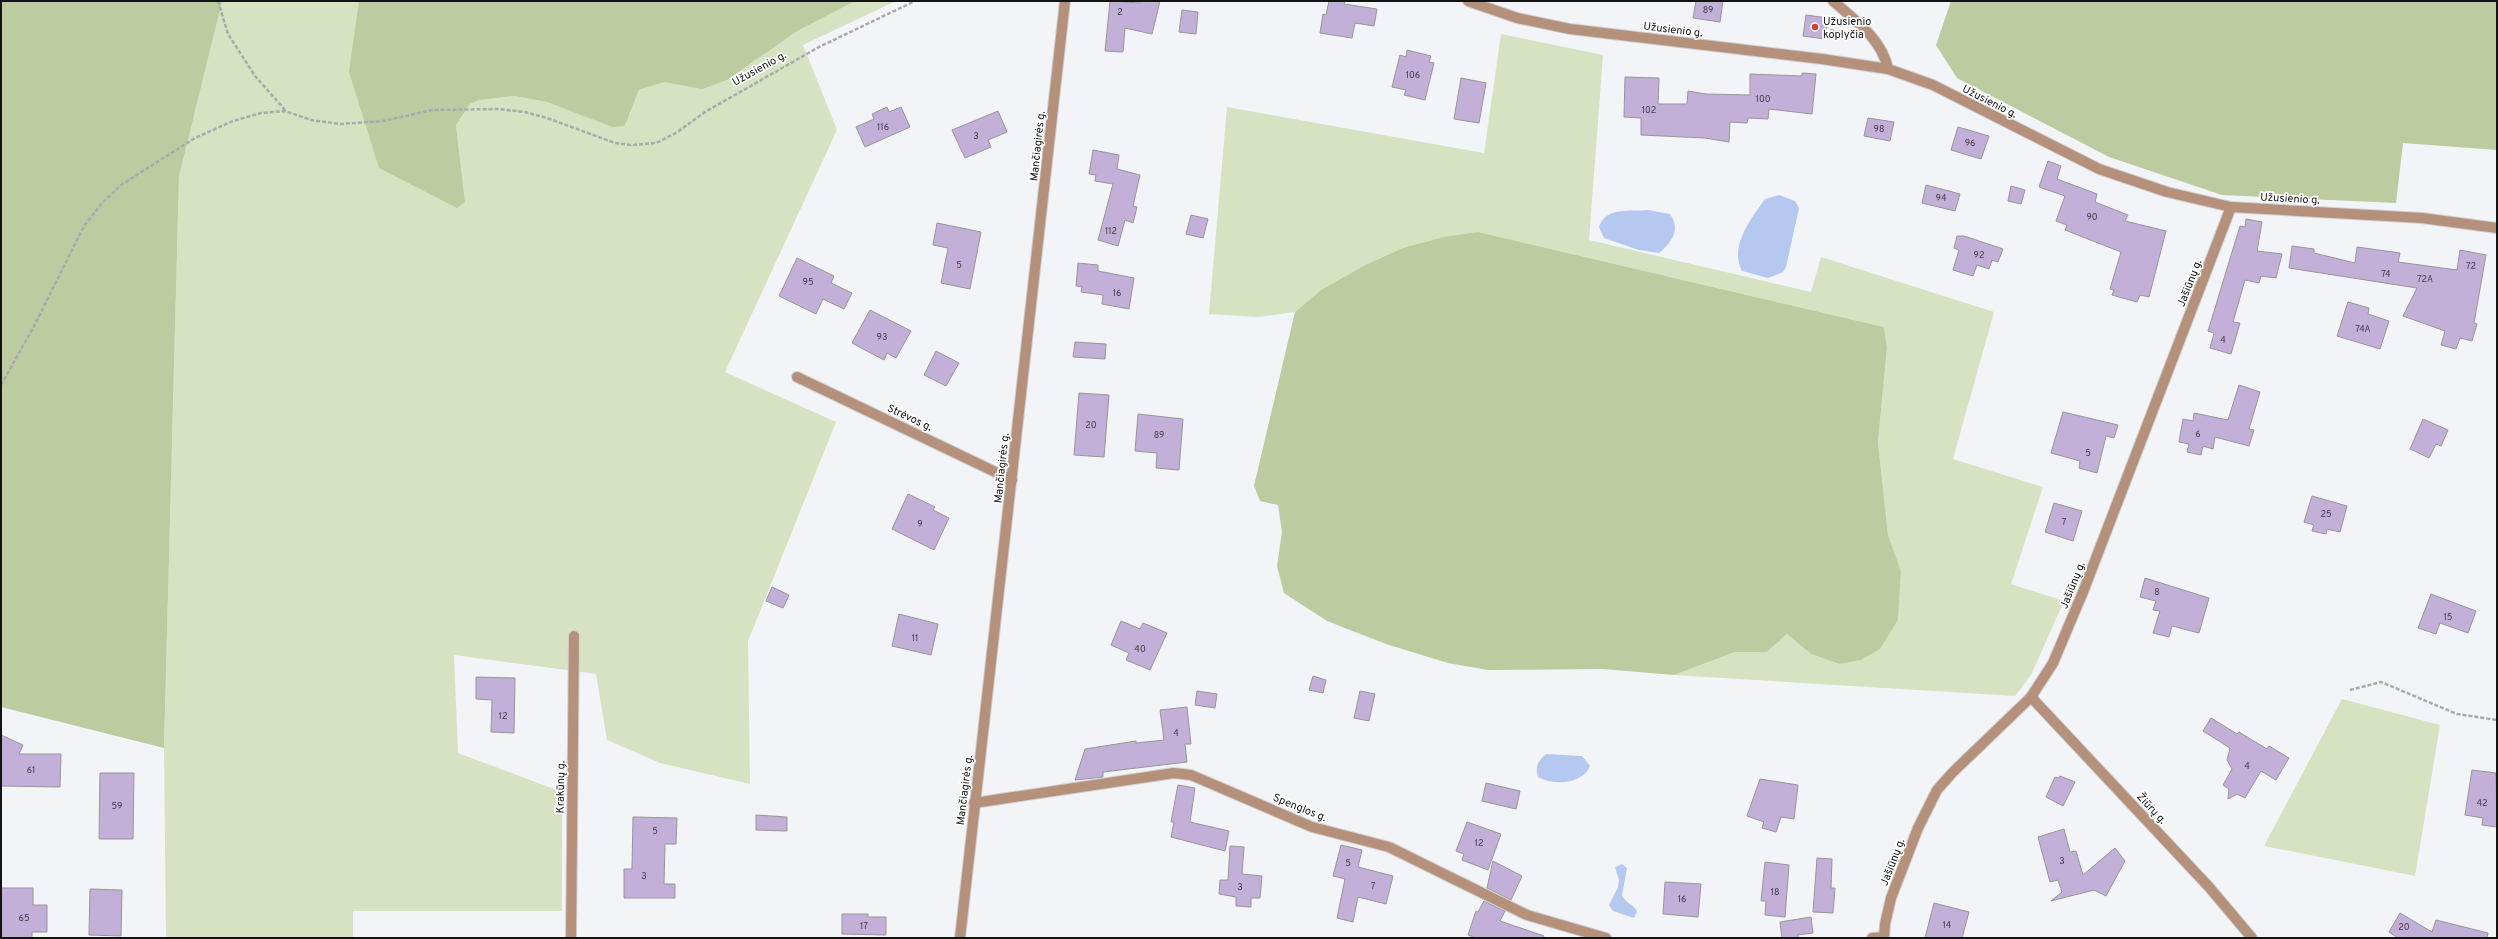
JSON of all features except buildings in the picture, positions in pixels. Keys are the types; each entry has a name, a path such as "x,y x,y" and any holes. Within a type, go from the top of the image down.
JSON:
{"street":[{"name":"Mančiagirės g.","path":"960,938 1065,1"},
{"name":"Užusienio g.","path":"1468,1 1517,18 1570,29 1822,59 1888,69 1933,85 2100,169 2167,192 2231,207 2422,218 2497,228"},
{"path":"1833,1 1879,46 1886,57 1888,69"},
{"name":"Jašiūnų g.","path":"1884,938 1891,898 1918,828 1937,790 1953,772 2031,697 2053,663 2083,592 2231,207"},
{"name":"Strėvos g.","path":"797,377 1012,480"},
{"name":"Krakūnų g.","path":"571,938 574,636"},
{"name":"Žiūrų g.","path":"2031,697 2209,887 2252,938"},
{"name":"Spenglos g.","path":"974,803 1174,773 1191,775 1312,827 1389,847 1527,915 1606,938"},
{"path":"1872,938 1884,938"}],"path":[{"path":"218,1 228,34 255,76 285,111"},
{"name":"Užusienio g.","path":"285,111 311,120 340,124 383,121 432,110 498,109 525,112 547,118 615,143 632,145 656,142 676,133 705,112 819,47 915,1"},
{"path":"1,384 33,328 84,226 102,203 122,185 195,138 233,121 261,113 285,111"},
{"path":"2350,690 2381,682 2457,714 2497,720"}],"green space":[{"path":"1,1 896,1 803,45 837,130 725,372 836,422 748,641 750,784 660,763 607,740 596,674 454,655 458,753 562,792 562,911 353,911 353,938 166,938 164,748 179,176 186,144","holes":["663,82 639,90 632,104 631,113 612,127 547,102 515,96 479,100 470,104 456,125 465,202 356,92"]},
{"path":"1,1 222,1 179,176 164,748 1,707"},
{"path":"359,1 855,1 797,31 727,80 702,89 664,82 639,90 624,126 612,127 547,102 515,96 479,100 470,104 456,125 465,202 457,208 379,168 349,72"},
{"path":"1951,1 2497,1 2497,150 2403,143 2396,203 2222,195 2109,157 1957,78 1936,45"},
{"path":"1501,34 1603,55 1589,240 1811,292 1821,257 1994,312 1953,459 2043,487 2011,584 2064,601 2031,675 2015,696 1674,675 1735,652 1767,652 1787,634 1811,654 1839,664 1860,660 1880,649 1898,620 1901,571 1888,535 1878,442 1887,347 1884,327 1478,232 1403,248 1365,265 1321,290 1295,312 1259,317 1209,314 1227,107 1484,153"},
{"path":"1478,232 1884,327 1887,347 1878,442 1888,535 1901,571 1898,620 1880,649 1861,660 1839,664 1811,654 1787,634 1767,652 1735,652 1674,675 1602,669 1488,670 1448,663 1386,644 1327,621 1284,593 1277,566 1282,532 1278,505 1260,501 1254,486 1295,312 1321,290 1365,265 1403,248 1444,237"},
{"path":"2342,699 2440,725 2415,876 2264,846"}],"water":[{"path":"1779,195 1795,201 1799,208 1786,267 1783,272 1768,278 1742,271 1738,252 1743,233 1765,199"},
{"path":"1648,210 1670,214 1675,225 1674,235 1668,245 1659,253 1639,250 1604,238 1599,227 1602,220 1607,216 1619,211"},
{"path":"1546,754 1582,756 1590,766 1581,777 1575,780 1567,782 1552,782 1538,777 1537,767 1539,761"},
{"path":"1622,864 1627,868 1622,895 1625,900 1637,911 1634,918 1613,911 1609,905 1618,887 1619,880 1615,867"}],"place":[{"name":"Užusienio koplyčia","path":"1815,27"}]}
